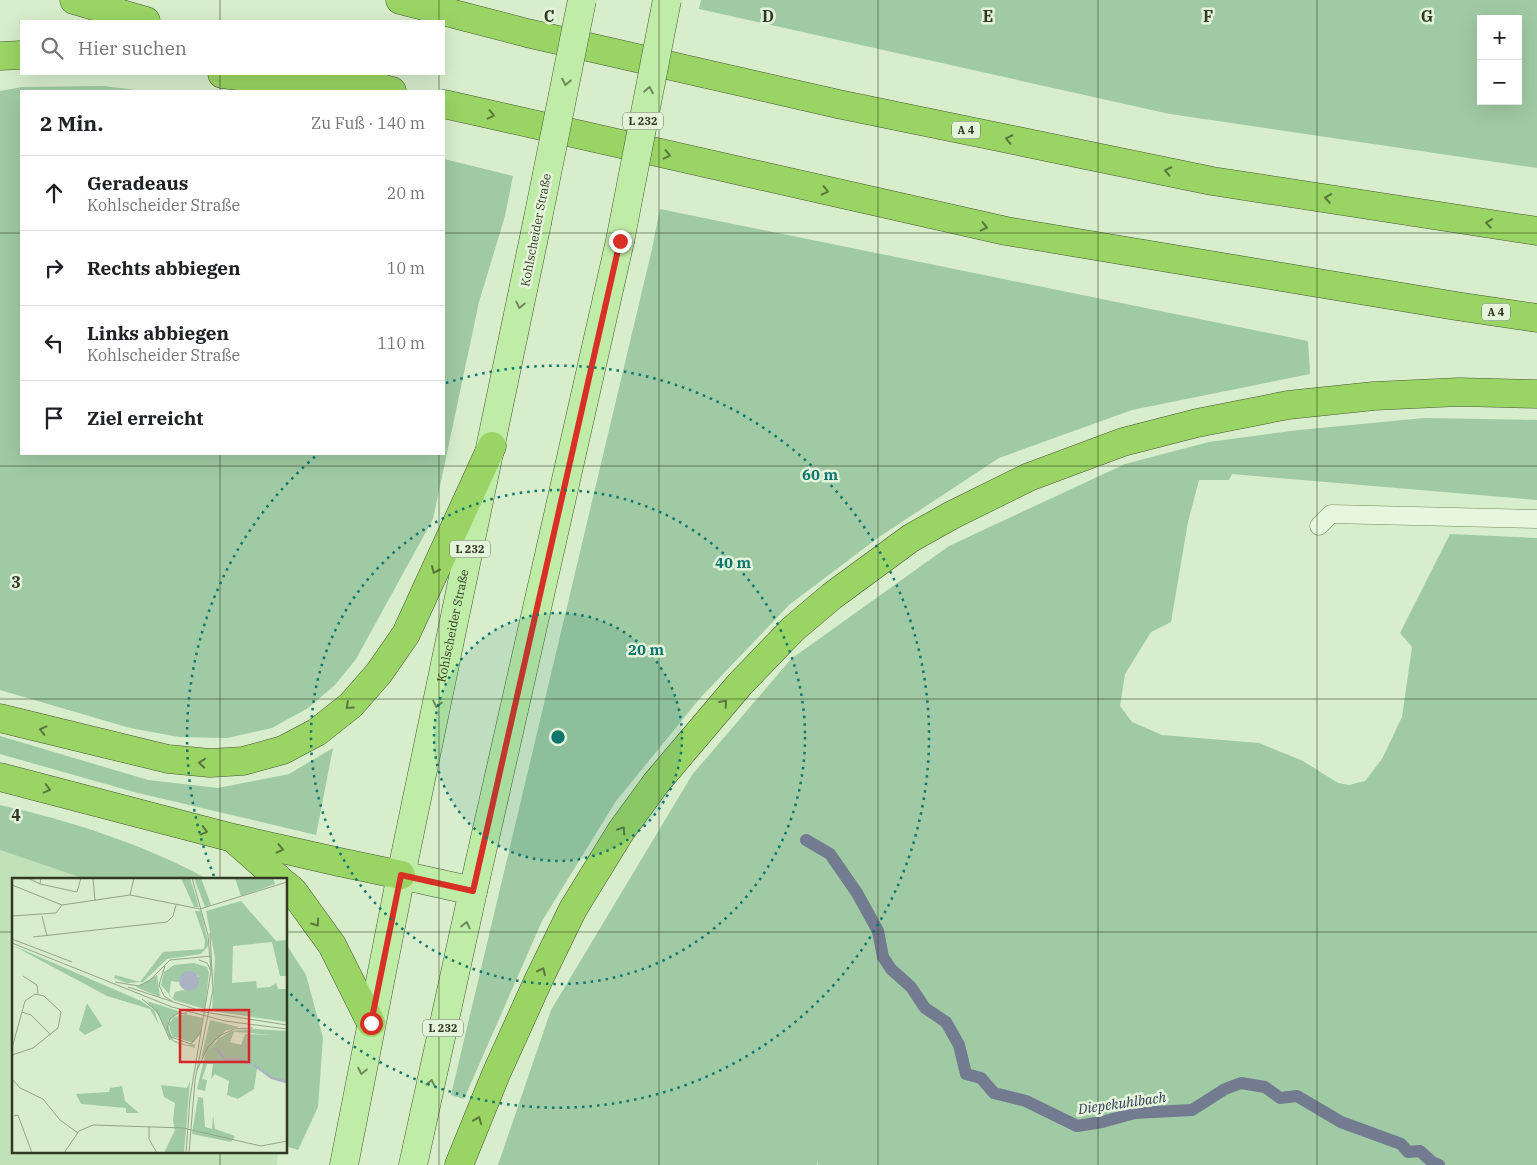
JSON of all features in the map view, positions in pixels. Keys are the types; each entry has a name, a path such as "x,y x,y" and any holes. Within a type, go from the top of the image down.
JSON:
{"highway":[{"path":"74,0 143,20"},
{"name":"A 4","path":"400,0 527,33 838,104 1203,179 1537,231"},
{"path":"0,56 20,54"},
{"path":"230,75 350,90"},
{"path":"333,75 388,90"},
{"name":"A 4","path":"445,104 1006,231 1537,318"},
{"path":"459,1165 496,1074 573,909 621,831 656,783 740,684 793,629 832,596 911,538 952,515 1029,477 1123,442 1197,422 1288,405 1374,396 1460,392 1537,394"},
{"path":"0,718 168,759 210,764 243,761 283,750 317,732 351,705 379,673 406,634 492,446"},
{"path":"0,777 233,838 401,875"},
{"path":"233,838 278,878"},
{"path":"288,887 332,945 371,1023"}],"main road":[{"name":"Kohlscheider Straße","path":"344,1165 401,875 492,446 582,0"},
{"name":"L 232","path":"413,1165 620,241 667,0"},
{"path":"401,875 473,891"}],"lane":[{"path":"1319,526 1330,514 1537,519"}],"green space":[{"path":"701,0 1537,0 1537,168 1170,114 699,9"},
{"path":"104,86 136,90 20,90 20,455 445,455 445,159 513,176 505,216 479,302 433,519 356,659 335,685 308,708 272,728 227,738 179,737 130,728 0,690 0,91 22,87"},
{"path":"660,209 1308,341 1310,374 1132,410 999,458 879,537 789,605 701,697 616,801 542,921 464,1099 451,1095"},
{"path":"1424,418 1537,420 1537,500 1232,474 1229,480 1199,480 1188,522 1171,622 1151,632 1125,674 1120,706 1132,722 1162,735 1259,743 1303,761 1338,783 1349,785 1365,781 1382,759 1402,717 1412,647 1400,633 1450,534 1537,538 1537,1165 818,1165 818,1161 817,1165 498,1165 551,1010 692,775 791,659 949,546 1125,464 1209,442 1299,430"},
{"path":"0,736 148,780 218,788 289,774 333,748 316,835 134,792 0,754"},
{"path":"0,805 52,818 106,835 158,855 205,878 82,878 0,850"},
{"path":"0,850 82,878 12,878 12,1152 278,1152 277,1165 0,1165"},
{"path":"288,947 306,975 323,1038 318,1107 298,1150 288,1147"}],"waterway":[{"name":"Diepekuhlbach","path":"806,840 830,854 857,893 878,931 883,957 891,969 911,987 925,1008 946,1022 959,1045 966,1074 981,1078 994,1093 1026,1101 1077,1126 1102,1122 1135,1113 1192,1110 1225,1089 1241,1083 1265,1087 1280,1098 1297,1096 1341,1122 1401,1144 1408,1152 1420,1151 1432,1162 1439,1165"}],"route":[{"path":"371,1023 401,875 473,891 620,241"}]}
